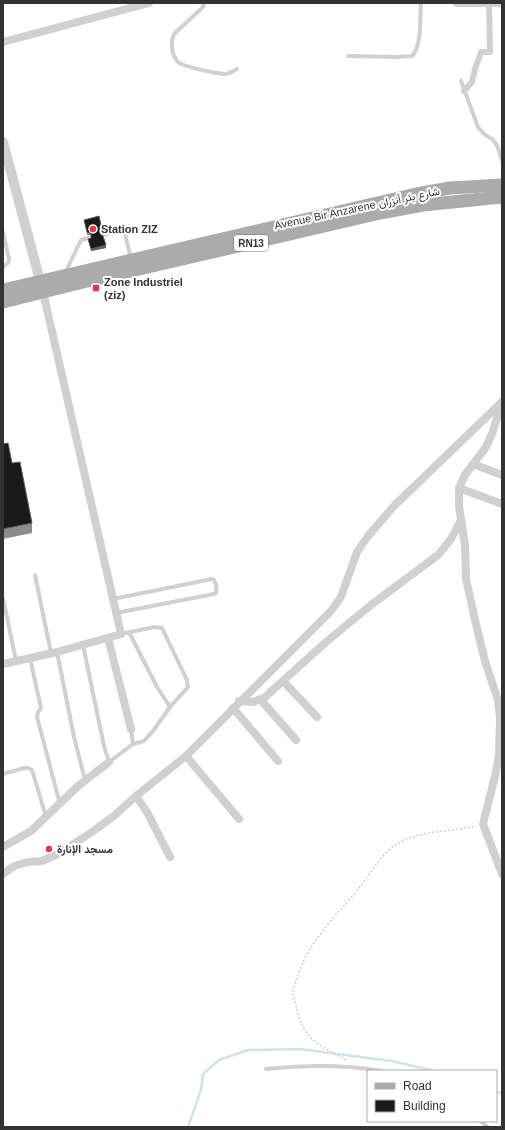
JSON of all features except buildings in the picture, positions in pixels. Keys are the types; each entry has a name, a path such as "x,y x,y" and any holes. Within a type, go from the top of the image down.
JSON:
{"main road":[{"name":"Avenue Bir Anzarene شارع بئر أنزران","path":"3,302 41,287 64,275 416,194 450,188 502,185"},
{"name":"Avenue Bir Anzarene شارع بئر أنزران","path":"3,290 41,287 380,213 423,205 502,197"}],"street":[{"path":"3,42 149,3"},
{"path":"457,3 502,3"},
{"path":"464,91 472,82 481,52 490,52 489,4"},
{"path":"3,142 41,287 116,613 125,633 84,645 3,664"},
{"path":"502,402 486,448 465,475 459,488 458,506 465,545 468,586 475,620 485,660 498,700 500,717 499,755 483,824 502,874"},
{"path":"3,874 14,866 28,862 42,861 71,847 115,815 186,756 330,612 341,596 357,552 368,536 394,505 502,402"},
{"path":"473,464 502,475"},
{"path":"459,488 502,504"},
{"path":"239,702 253,702 260,699 371,605 438,555 451,539 461,520"},
{"path":"108,638 131,729"},
{"path":"283,681 317,717"},
{"path":"260,699 296,740"},
{"path":"233,708 278,761"},
{"path":"186,756 239,820"},
{"path":"3,847 31,831 85,780 109,762"},
{"path":"136,796 147,812 170,857"}],"lane":[{"path":"204,3 203,7 172,37 175,57 181,64 210,72 224,74 231,73 237,69"},
{"path":"348,56 412,56 418,41 421,3"},
{"path":"461,81 478,127 497,145 502,160"},
{"path":"103,235 124,230 131,260"},
{"path":"3,232 9,259 3,267"},
{"path":"64,275 81,240 88,238"},
{"path":"36,575 85,780"},
{"path":"113,599 212,579 215,582 217,590 214,594 116,613"},
{"path":"3,598 16,661"},
{"path":"84,645 104,746 109,762 133,744 144,741 170,707 188,687 166,634 162,628 154,627 125,633 156,688 170,707"},
{"path":"30,658 41,708 37,717 60,804"},
{"path":"131,729 133,744"},
{"path":"3,774 24,768 32,770 46,818"},
{"path":"266,1069 304,1065 327,1065 373,1070"}],"path":[{"path":"358,1068 313,1040 301,1025 293,992 300,968 315,942 342,906 359,888 380,858 390,849 399,843 424,834 483,824"}],"waterway":[{"path":"188,1127 201,1090 203,1074 219,1060 248,1050 299,1049 392,1061 431,1070"},
{"path":"497,1092 502,1094"}],"place":[{"name":"Station ZIZ","path":"93,229"},
{"name":"Zone Industriel (ziz)","path":"96,288"},
{"name":"مسجد الإنارة","path":"49,849"}]}
